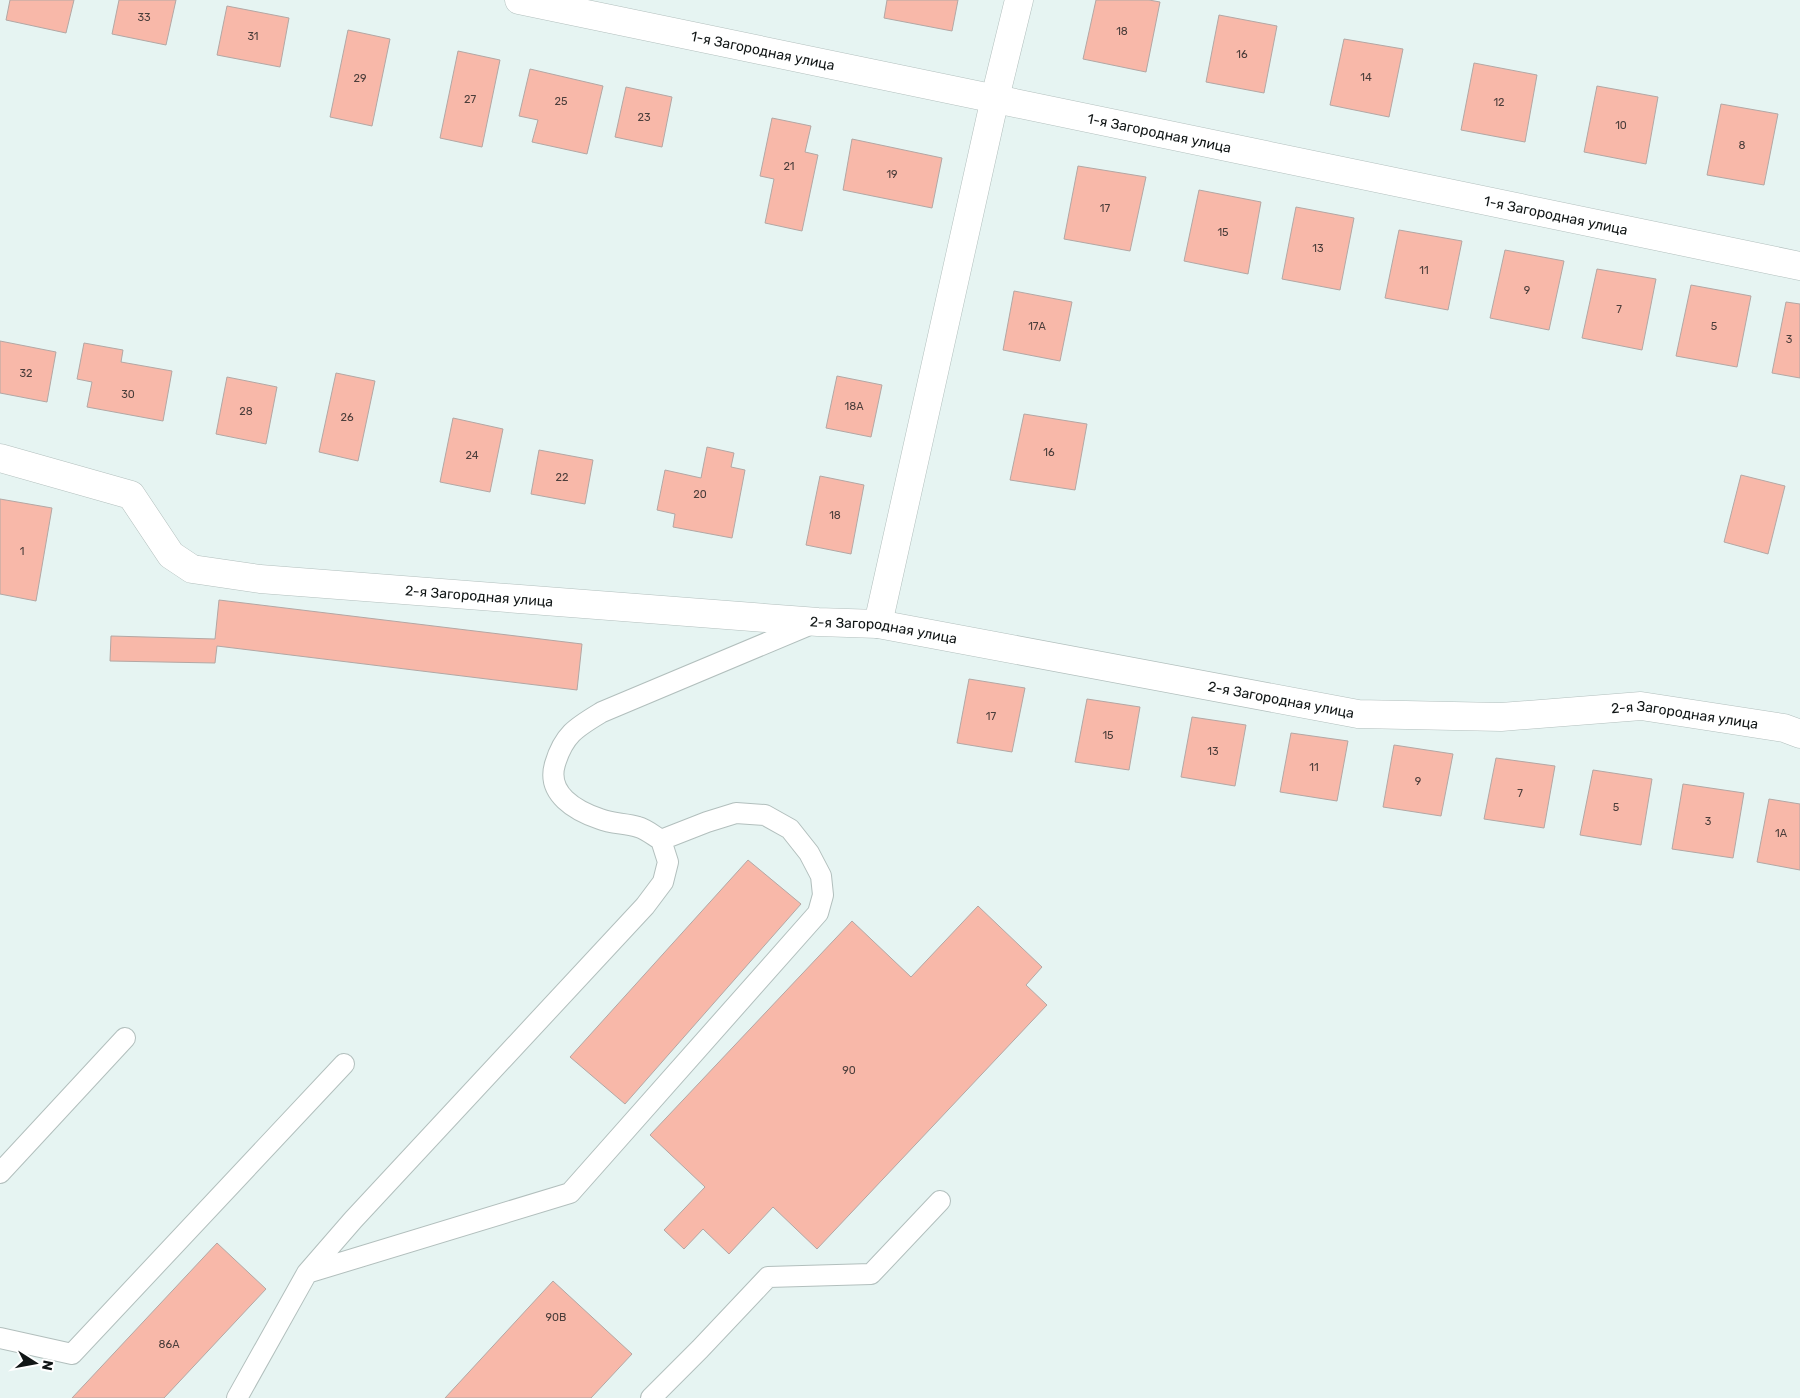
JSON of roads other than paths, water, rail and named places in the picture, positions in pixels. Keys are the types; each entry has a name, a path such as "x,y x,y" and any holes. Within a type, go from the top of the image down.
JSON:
{"street":[{"name":"1-я Загородная улица","path":"519,0 1800,266"},
{"path":"878,624 1018,0"},
{"name":"2-я Загородная улица","path":"0,458 131,495 171,555 192,569 260,579 818,622 878,624 1358,714 1501,717 1641,706 1784,728 1800,734"}],"lane":[{"path":"238,1398 307,1273 353,1220 646,906 663,882 668,862 661,840 639,827 601,820 569,805 556,789 553,771 559,750 576,728 602,712 818,622"},
{"path":"307,1273 570,1193 818,913 823,895 821,876 809,853 790,829 765,815 736,813 661,840"},
{"path":"0,1173 126,1038"},
{"path":"0,1338 72,1354 344,1064"},
{"path":"651,1398 768,1277 871,1274 940,1201"}]}
